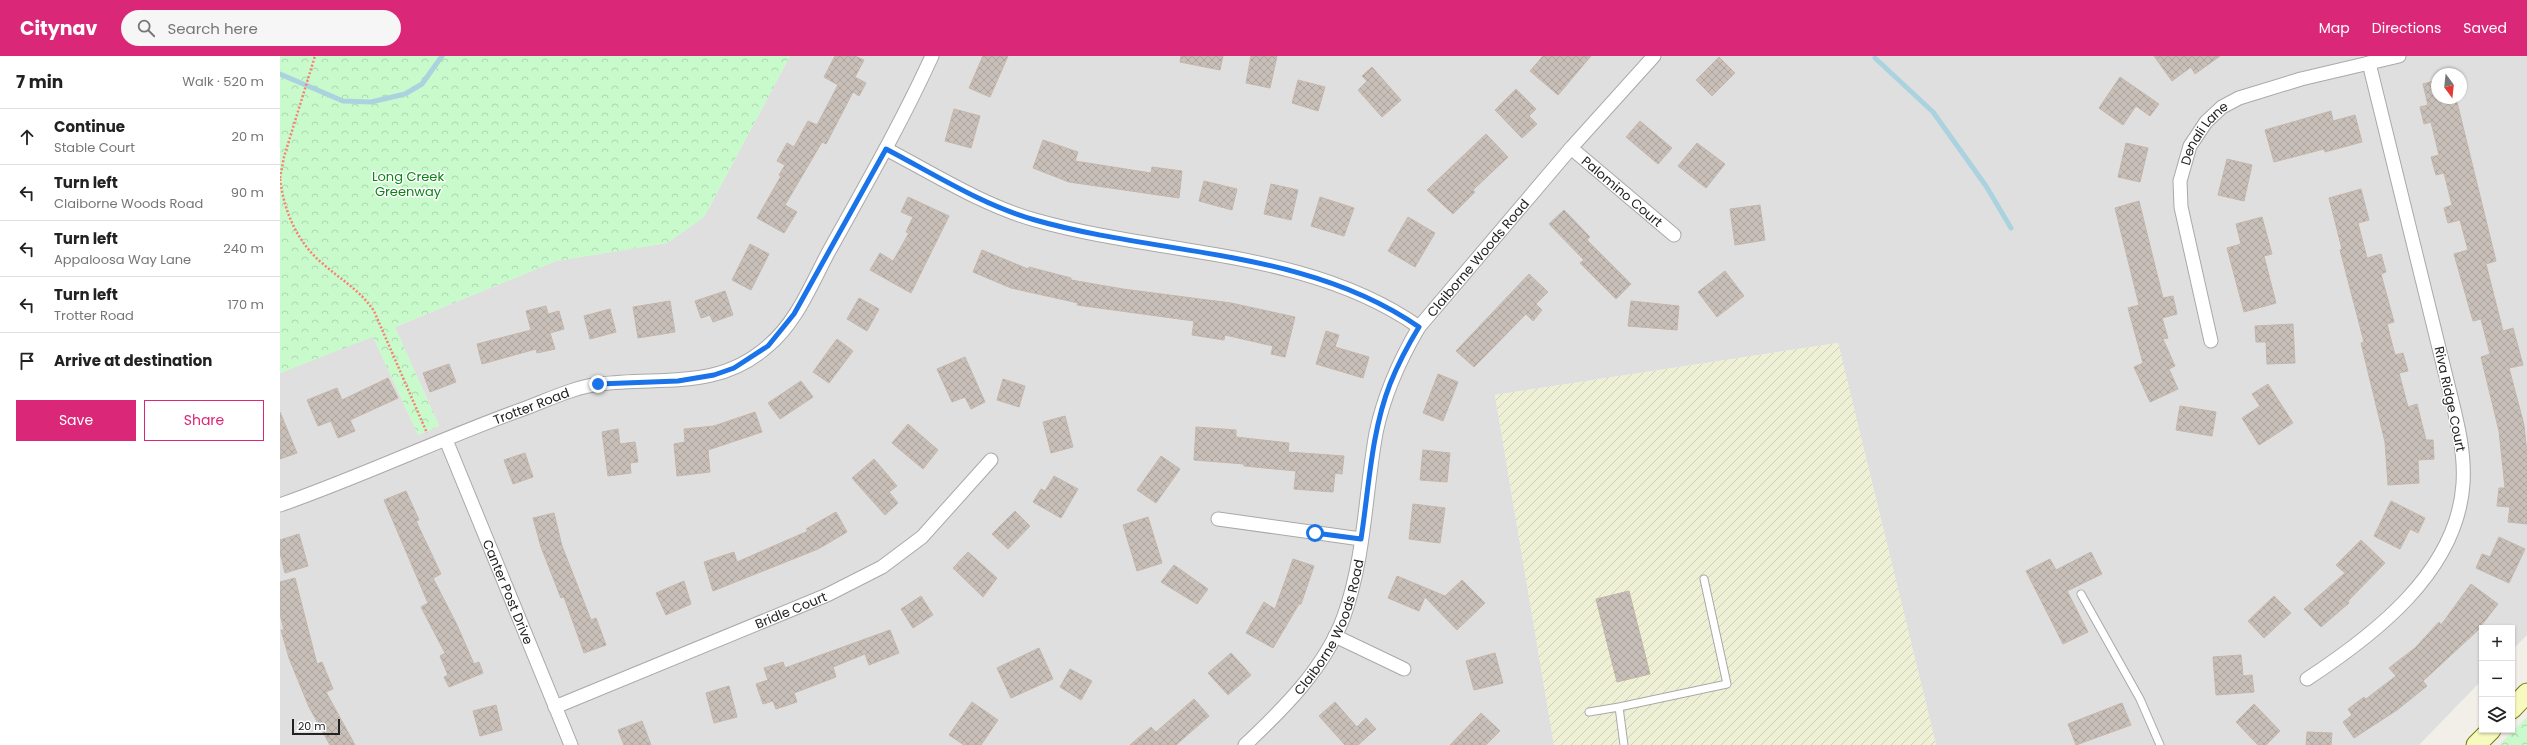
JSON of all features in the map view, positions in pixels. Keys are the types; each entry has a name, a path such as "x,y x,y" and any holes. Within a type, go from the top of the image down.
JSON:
{"main road":[{"path":"2515,706 2527,693"},
{"path":"2476,745 2488,733"}],"street":[{"name":"Trotter Road","path":"280,505 320,491 557,397 598,384 693,380 714,375 752,358 768,346 794,314 886,149 932,56"},
{"name":"Claiborne Woods Road","path":"1245,745 1298,692 1335,636 1344,616 1355,575 1379,423 1390,384 1401,357 1419,327 1571,148 1654,56"},
{"name":"Denali Lane","path":"2211,340 2181,207 2180,181 2190,146 2206,122 2222,107 2239,98 2301,79 2399,56"},
{"name":"Riva Ridge Court","path":"2307,679 2357,644 2406,600 2433,566 2452,530 2463,485 2461,442 2455,412 2369,63"},
{"name":"Palomino Court","path":"1571,148 1674,235"},
{"path":"886,149 967,192 1034,219 1090,233 1289,270 1353,292 1387,307 1419,327"},
{"name":"Canter Post Drive","path":"446,440 571,745"},
{"name":"Bridle Court","path":"555,707 827,595 882,567 922,537 991,460"},
{"path":"1218,519 1361,539"},
{"path":"1335,636 1404,669"}],"lane":[{"path":"1589,712 1727,684 1704,579"},
{"path":"2081,594 2140,699 2160,745"},
{"path":"1619,707 1624,745"}],"path":[{"path":"315,56 284,157 280,179 288,214 301,239 315,257 364,297 374,311 430,439"}],"shaded area":[{"path":"790,56 2527,56 2527,635 2515,647 2515,625 2479,625 2479,683 2419,745 1936,745 1838,343 1495,395 1554,745 280,745 280,373 373,336 418,435 439,426 395,327 556,261 667,243 704,217"}],"green space":[{"name":"Long Creek Greenway","path":"280,56 790,56 704,217 667,243 556,261 395,327 439,426 418,435 373,337 280,373"},
{"path":"1838,343 1936,745 1554,745 1495,395"},
{"path":"2527,717 2527,745 2499,745 2511,733 2515,733 2515,729"}],"building":[{"path":"835,56 855,56 864,60 855,77 866,83 859,96 853,92 826,144 822,142 785,205 797,212 784,233 757,218 781,176 779,175 785,165 777,161 787,143 794,147 808,121 817,125 838,85 824,77"},
{"path":"983,56 1008,56 990,97 969,88"},
{"path":"1181,56 1223,56 1220,70 1180,62"},
{"path":"1251,56 1277,56 1270,88 1246,83"},
{"path":"1543,56 1591,56 1558,95 1530,71"},
{"path":"2154,56 2220,56 2195,74 2191,67 2172,81"},
{"path":"1719,57 1735,73 1712,96 1696,80"},
{"path":"1372,67 1401,100 1382,117 1358,90 1367,81 1362,76"},
{"path":"2120,77 2159,104 2150,116 2136,106 2123,125 2099,108"},
{"path":"1298,80 1325,87 1318,111 1292,103"},
{"path":"2431,82 2431,104 2457,104 2496,261 2486,264 2503,331 2513,328 2523,365 2509,368 2524,425 2527,454 2527,524 2508,522 2510,507 2497,506 2499,488 2505,488 2499,431 2481,357 2490,354 2481,319 2473,321 2454,254 2468,250 2460,220 2448,223 2444,208 2452,205 2444,173 2436,175 2431,157 2439,155 2431,122 2424,124 2420,107 2428,105 2423,84"},
{"path":"1516,89 1536,109 1529,116 1537,124 1522,138 1495,110"},
{"path":"954,109 980,116 971,148 945,141"},
{"path":"2331,111 2333,121 2355,115 2362,142 2325,152 2324,149 2274,162 2265,130"},
{"path":"1640,121 1672,148 1658,164 1626,137"},
{"path":"1486,134 1508,157 1473,190 1475,192 1453,214 1427,190"},
{"path":"1043,140 1078,152 1075,161 1151,173 1152,167 1182,171 1179,198 1069,182 1033,168"},
{"path":"1697,143 1725,164 1706,188 1678,166"},
{"path":"2126,143 2148,148 2140,182 2118,177"},
{"path":"2227,159 2252,165 2244,201 2218,195"},
{"path":"1204,181 1237,189 1232,210 1199,201"},
{"path":"1271,184 1298,190 1291,220 1264,214"},
{"path":"2361,189 2369,220 2358,223 2367,258 2381,254 2386,272 2381,274 2394,322 2387,324 2395,355 2403,353 2408,371 2399,373 2408,407 2417,404 2426,440 2433,440 2434,459 2418,460 2419,483 2388,485 2385,442 2361,343 2364,342 2340,250 2342,249 2329,198"},
{"path":"908,197 949,216 911,293 870,270 880,253 893,261 909,233 906,232 913,217 901,212"},
{"path":"1320,197 1354,208 1344,236 1311,226"},
{"path":"2139,201 2163,298 2173,296 2177,314 2162,318 2168,338 2163,339 2175,366 2169,369 2178,389 2150,402 2134,367 2143,363 2128,308 2139,305 2115,208"},
{"path":"1760,205 1765,240 1735,245 1730,209"},
{"path":"1564,210 1590,237 1587,240 1631,284 1616,299 1580,263 1584,260 1549,224"},
{"path":"1408,217 1435,233 1415,267 1388,251"},
{"path":"2262,217 2272,254 2264,256 2276,303 2244,312 2227,248 2241,244 2236,224"},
{"path":"750,244 769,254 751,290 732,280"},
{"path":"982,250 1028,269 1029,267 1071,278 1071,280 1123,289 1231,303 1295,317 1285,357 1271,354 1273,346 1225,335 1224,340 1192,335 1194,321 1077,305 1078,303 1011,288 973,272"},
{"path":"1725,271 1744,296 1717,317 1698,292"},
{"path":"1529,274 1548,292 1536,304 1542,310 1533,321 1526,314 1474,367 1456,351"},
{"path":"725,291 733,315 713,322 710,315 701,318 695,301"},
{"path":"859,298 879,309 867,331 847,319"},
{"path":"670,301 675,332 638,338 633,307"},
{"path":"1631,301 1679,306 1677,330 1628,326"},
{"path":"546,306 548,314 559,311 564,329 550,333 555,349 537,353 536,349 482,364 477,344 531,330 526,311"},
{"path":"610,309 616,332 590,339 584,316"},
{"path":"2293,324 2295,363 2267,364 2266,342 2256,342 2255,326"},
{"path":"1326,331 1339,335 1335,347 1369,357 1363,378 1316,364"},
{"path":"837,339 853,351 829,383 813,372"},
{"path":"965,357 985,402 971,409 965,397 952,402 937,369"},
{"path":"449,364 456,382 430,392 423,373"},
{"path":"1438,374 1458,382 1443,421 1423,413"},
{"path":"388,378 398,398 350,420 355,431 338,438 331,421 318,426 307,400 337,388 342,400"},
{"path":"1003,379 1025,386 1019,407 997,400"},
{"path":"801,381 813,397 780,419 768,403"},
{"path":"2268,384 2293,423 2259,445 2242,418 2260,406 2252,394"},
{"path":"2180,406 2216,412 2212,436 2176,430"},
{"path":"280,412 297,453 280,459"},
{"path":"755,412 762,432 708,450 710,472 677,476 674,444 685,442 684,429 714,426"},
{"path":"1065,416 1073,447 1051,453 1043,422"},
{"path":"908,424 938,450 923,469 892,443"},
{"path":"1196,427 1236,430 1236,437 1289,443 1288,452 1344,456 1342,474 1335,473 1333,492 1294,489 1296,471 1244,466 1244,464 1194,460"},
{"path":"618,429 620,444 635,442 638,462 630,463 631,473 608,476 602,432"},
{"path":"1423,450 1450,453 1447,482 1420,480"},
{"path":"525,453 533,477 513,484 504,460"},
{"path":"1161,456 1180,469 1156,503 1137,490"},
{"path":"874,459 897,486 889,492 898,503 885,515 852,478"},
{"path":"1054,476 1078,489 1061,518 1033,502 1041,489 1045,491"},
{"path":"406,491 419,520 416,521 441,574 433,578 457,625 474,664 479,662 483,673 449,687 444,677 448,675 440,656 445,653 421,607 428,603 384,500"},
{"path":"2391,501 2425,518 2418,533 2410,529 2400,549 2374,536"},
{"path":"1413,504 1445,508 1440,543 1409,539"},
{"path":"1015,511 1030,526 1008,549 992,534"},
{"path":"836,512 847,532 818,549 713,591 704,562 734,552 737,562 808,531 806,529"},
{"path":"554,513 562,546 591,620 596,618 606,645 584,653 564,597 561,598 541,547 533,518"},
{"path":"1148,517 1162,563 1137,571 1123,525"},
{"path":"299,534 308,566 285,573 280,553 280,540"},
{"path":"2499,537 2525,549 2509,583 2476,568 2482,554 2490,557"},
{"path":"2361,540 2385,563 2348,601 2349,603 2321,627 2304,609 2345,573 2336,565"},
{"path":"968,552 997,578 983,597 953,568"},
{"path":"2091,552 2102,574 2067,591 2088,632 2063,644 2026,571 2050,559 2056,570"},
{"path":"1293,559 1314,566 1301,604 1299,604 1273,648 1246,633 1264,602 1275,609"},
{"path":"1174,565 1208,589 1197,604 1161,582"},
{"path":"1397,576 1445,596 1462,580 1485,603 1457,630 1425,597 1419,611 1388,598"},
{"path":"295,578 317,664 322,662 333,689 326,692 355,745 330,745 309,707 289,658 281,630 284,630 280,614 280,582"},
{"path":"684,581 691,604 666,615 656,593"},
{"path":"2471,584 2498,604 2482,625 2479,625 2477,631 2423,681 2427,686 2397,710 2354,738 2343,722 2352,715 2348,709 2364,697 2366,699 2396,676 2389,668 2415,648 2439,622 2441,625"},
{"path":"1629,591 1650,674 1617,682 1596,599"},
{"path":"921,596 933,615 913,628 901,609"},
{"path":"2274,596 2291,613 2264,638 2248,621"},
{"path":"890,630 899,653 869,665 865,654 833,667 836,677 794,693 797,702 776,709 773,701 763,704 756,684 768,680 764,668 783,662 785,668"},
{"path":"1039,648 1053,679 1011,698 997,668"},
{"path":"1231,653 1251,675 1228,695 1208,673"},
{"path":"1495,653 1503,683 1474,690 1466,661"},
{"path":"2241,655 2243,676 2252,675 2254,692 2216,695 2213,657"},
{"path":"1070,669 1092,681 1081,700 1060,687"},
{"path":"729,686 737,717 714,723 706,693"},
{"path":"1194,699 1209,716 1176,745 1130,745 1151,727 1156,732"},
{"path":"972,702 998,720 981,745 964,745 949,735"},
{"path":"1335,702 1357,727 1366,718 1376,729 1358,745 1345,745 1319,716"},
{"path":"2122,703 2131,725 2076,745 2068,724"},
{"path":"2254,704 2280,731 2266,745 2258,745 2236,722"},
{"path":"496,705 502,730 480,736 473,711"},
{"path":"1481,713 1500,731 1486,745 1450,745"},
{"path":"642,721 651,745 624,745 618,730"},
{"path":"2307,732 2332,733 2331,745 2306,745"}],"waterway":[{"path":"280,74 343,101 371,102 405,94 422,84 442,56"},
{"path":"1875,58 1933,112 1986,186 2011,228"}],"route":[{"path":"598,384 693,380 734,368 752,358 768,346 781,333 794,314 886,149 967,192 1003,208 1034,219 1090,233 1261,263 1289,270 1353,292 1387,307 1419,327 1401,357 1390,384 1379,423 1376,434 1361,539 1315,533"}]}
